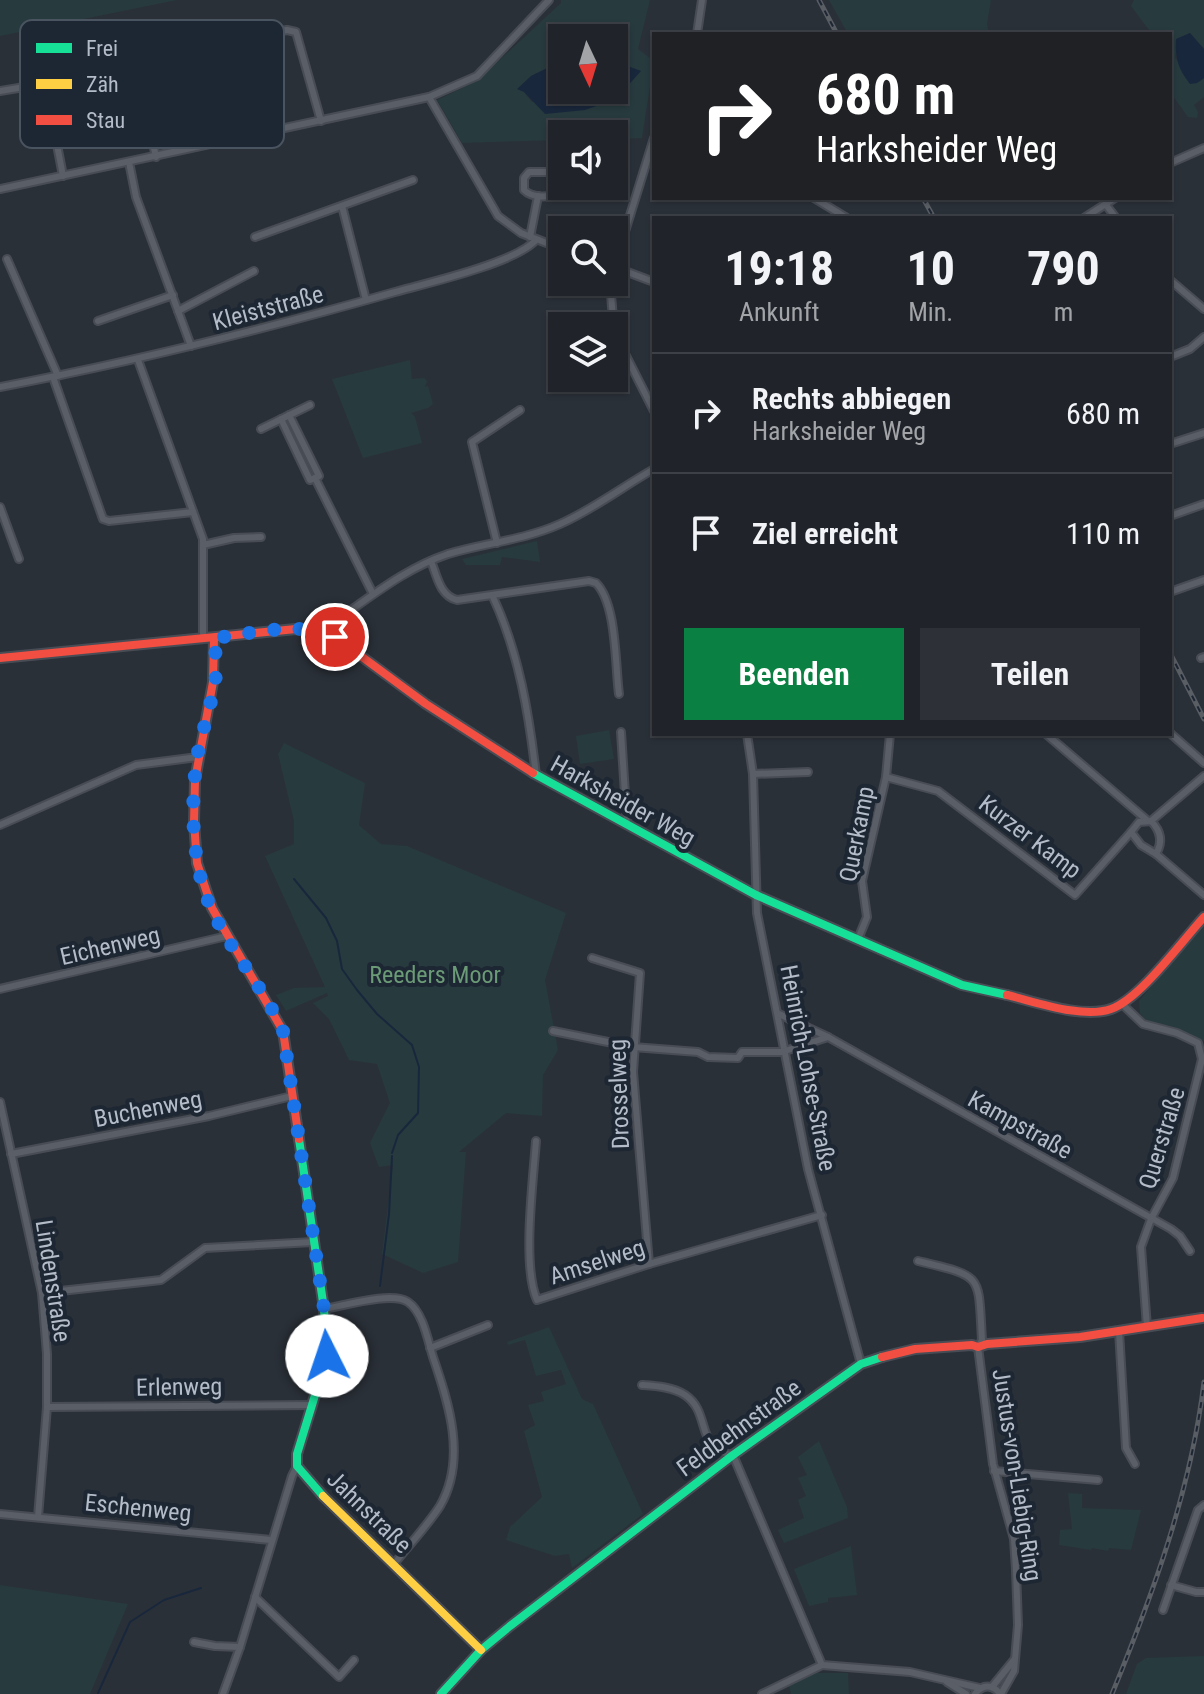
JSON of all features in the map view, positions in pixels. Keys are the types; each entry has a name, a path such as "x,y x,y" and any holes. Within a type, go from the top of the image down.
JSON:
{"street":[{"path":"284,129 429,97 477,76 549,0"},
{"path":"697,32 702,0"},
{"path":"284,31 296,32 321,121"},
{"path":"0,91 20,87"},
{"path":"429,97 498,216 533,239 548,244"},
{"path":"628,222 652,144"},
{"path":"58,148 63,176"},
{"path":"154,148 156,157"},
{"path":"0,189 196,148"},
{"path":"1172,162 1204,148"},
{"path":"129,162 136,197 191,346"},
{"path":"548,171 526,175 524,190 530,195 548,195"},
{"path":"255,237 413,180"},
{"path":"533,239 538,196"},
{"path":"817,200 844,216"},
{"path":"825,205 829,200"},
{"path":"1087,216 1112,200"},
{"path":"1106,205 1114,216"},
{"path":"342,206 366,300"},
{"name":"Kleiststraße","path":"0,387 138,360 439,280 521,252 533,239"},
{"path":"7,259 56,377 103,519 109,521 193,512"},
{"path":"178,311 254,271"},
{"path":"628,272 652,281"},
{"path":"1172,282 1204,309"},
{"path":"98,321 173,295"},
{"path":"611,296 619,342 652,407"},
{"path":"1172,356 1190,349 1204,337"},
{"path":"138,360 203,545 203,639"},
{"path":"261,429 310,405"},
{"path":"497,543 472,442 520,410"},
{"path":"281,419 310,480 319,476 289,415"},
{"path":"1172,443 1204,433"},
{"path":"0,658 317,630 328,626 410,570 450,554 558,525 597,506 652,470"},
{"path":"315,478 373,594"},
{"path":"1172,515 1204,504"},
{"path":"0,507 19,559"},
{"path":"203,545 234,538 261,537"},
{"path":"431,561 444,592 449,598 457,600 589,581 596,583 606,598 611,619 619,694"},
{"path":"1172,591 1204,580"},
{"path":"493,597 508,630 517,662 536,775"},
{"name":"Harksheider Weg","path":"317,630 353,649 426,704 536,775 756,895 950,981 982,991 1077,1011 1109,1010 1122,1004"},
{"name":"Jahnstraße","path":"214,638 216,677 198,757 194,815 197,861 204,890 227,936 274,1009 283,1031 324,1309 327,1356 298,1446 297,1466 308,1482 481,1650"},
{"path":"621,732 627,825"},
{"path":"1172,735 1204,763"},
{"name":"Heinrich-Lohse-Straße","path":"747,736 753,774 757,913 808,1169 861,1364"},
{"name":"Querkamp","path":"858,939 867,917 862,881 886,777 890,736"},
{"path":"1048,736 1150,821 1160,836 1161,845 1156,854"},
{"path":"0,825 136,765 198,757"},
{"path":"753,774 808,772"},
{"path":"1204,776 1150,821 1139,822 1131,832 1141,845 1204,895"},
{"name":"Kurzer Kamp","path":"886,777 938,791 1075,895 1131,832"},
{"path":"1122,1004 1151,978 1204,917"},
{"name":"Eichenweg","path":"0,989 227,936"},
{"name":"Drosselweg","path":"592,958 640,973 633,1047 649,1264"},
{"name":"Querstraße","path":"1122,1004 1143,1024 1177,1033 1198,1043 1202,1059 1173,1178 1144,1236 1140,1256 1147,1327"},
{"name":"Kampstraße","path":"779,1013 828,1037 1171,1229 1190,1251"},
{"path":"553,1031 633,1047 738,1058 742,1052 782,1052 828,1037"},
{"name":"Buchenweg","path":"11,1154 209,1116 292,1096"},
{"name":"Lindenstraße","path":"0,1102 42,1293 47,1407 38,1517"},
{"name":"Amselweg","path":"536,1141 529,1262 531,1286 537,1300 649,1264 822,1215"},
{"path":"42,1293 161,1280 205,1248 313,1242"},
{"name":"Justus-von-Liebig-Ring","path":"918,1261 971,1277 979,1287 982,1340 978,1347 994,1471 1014,1539 1018,1603 1016,1657 1012,1678 1001,1694"},
{"path":"324,1309 379,1299 408,1302 418,1314 451,1415 454,1449 451,1480 435,1513 394,1564"},
{"name":"Feldbehnstraße","path":"441,1694 481,1650 733,1455 861,1364 914,1348 978,1347 1057,1340 1202,1318"},
{"path":"430,1348 488,1325"},
{"path":"1119,1331 1126,1448 1135,1464"},
{"path":"642,1385 664,1387 687,1396 700,1413 712,1447 721,1453 733,1455 822,1665"},
{"name":"Erlenweg","path":"47,1407 312,1405"},
{"path":"223,1694 297,1466"},
{"path":"994,1471 1098,1480"},
{"path":"1163,1610 1198,1510 1204,1505"},
{"name":"Eschenweg","path":"0,1514 271,1540"},
{"path":"1171,1585 1204,1592"},
{"path":"255,1597 339,1677 354,1660"},
{"path":"194,1642 240,1647"},
{"path":"762,1694 822,1665 910,1672 941,1678 977,1691 992,1687 1016,1657"},
{"path":"941,1678 966,1694"},
{"path":"992,1687 1001,1694"}],"green space":[{"path":"0,0 177,0 79,20 20,20 20,32 0,36"},
{"path":"561,0 650,0 638,49 652,60 642,138 628,138 628,120 548,120 548,140 462,143 437,100 477,81"},
{"path":"829,0 991,0 989,32 847,32"},
{"path":"1134,0 1204,0 1204,49 1190,33 1176,40 1175,58 1197,83 1204,78 1204,97 1194,105 1197,118 1188,117 1172,95 1172,32 1150,32 1131,6"},
{"path":"410,360 412,379 424,378 427,381 425,387 428,386 433,404 411,413 422,443 363,458 332,379"},
{"path":"537,541 540,562 502,557 500,565 466,565 462,559"},
{"path":"609,730 614,759 580,764 576,736"},
{"name":"Reeders Moor","path":"284,743 365,783 359,825 381,844 407,846 566,913 545,980 558,1050 543,1075 542,1116 506,1113 459,1152 466,1152 458,1262 423,1273 382,1254 393,1165 379,1167 370,1143 390,1103 377,1064 349,1060 329,1019 313,1003 328,996 327,993 286,1011 276,995 294,988 325,987 265,856 294,844 294,821 278,754"},
{"path":"1204,924 1204,1041 1180,1029 1146,1021 1140,1013 1139,1001"},
{"path":"549,1327 582,1399 593,1404 643,1514 572,1568 569,1554 555,1556 506,1540 510,1527 542,1497 524,1431 535,1425 528,1405 544,1401 541,1392 566,1384 561,1370 536,1376 525,1340 508,1345 507,1342"},
{"path":"819,1441 847,1507 848,1518 784,1543 778,1530 804,1518 798,1500 806,1496 798,1478 807,1475 798,1457"},
{"path":"1068,1493 1082,1494 1082,1508 1141,1510 1131,1550 1091,1550 1059,1545 1060,1530 1072,1529"},
{"path":"851,1546 857,1595 828,1598 828,1602 809,1606 794,1569"},
{"path":"0,1585 128,1604 90,1694 0,1694"},
{"path":"1204,1656 1204,1694 1126,1694 1137,1664 1146,1658"},
{"path":"817,1673 848,1673 849,1694 791,1694 789,1684"}],"water":[{"path":"1190,33 1204,49 1204,78 1190,84 1180,68 1176,39"},
{"path":"628,66 641,71 628,86"},
{"path":"548,68 548,104 602,104 585,110 545,114 524,92 517,89 531,76"}],"waterway":[{"path":"294,879 326,918 337,941 342,969 377,1014 412,1045 419,1067 418,1113 398,1135 392,1153"},
{"path":"380,1286 392,1156"},
{"path":"98,1693 130,1622 164,1600 201,1588"}],"railway":[{"path":"819,0 836,32"},
{"path":"924,200 933,216"},
{"path":"1172,657 1204,719"},
{"path":"1112,1694 1142,1618 1180,1502 1204,1382"}],"traffic: fast":[{"path":"533,773 756,895 962,985 1007,995"},
{"path":"299,1139 324,1309 327,1356 297,1454 297,1466 323,1496"},
{"path":"441,1694 481,1650 510,1626 733,1455 861,1364 882,1357"}],"traffic: slow":[{"path":"323,1496 481,1650"}],"traffic: jam":[{"path":"0,658 296,629 317,630 335,637 426,704 533,773"},
{"path":"214,638 213,682 195,780 197,863 212,908 283,1031 299,1139"},
{"path":"1007,995 1073,1011 1100,1012 1111,1009 1135,994 1204,917"},
{"path":"882,1357 915,1349 978,1347 1080,1337 1202,1318"}],"route":[{"path":"327,1356 324,1309 283,1031 274,1009 227,936 204,890 197,861 194,815 198,757 216,677 214,638 296,629 317,630 335,637"}]}
